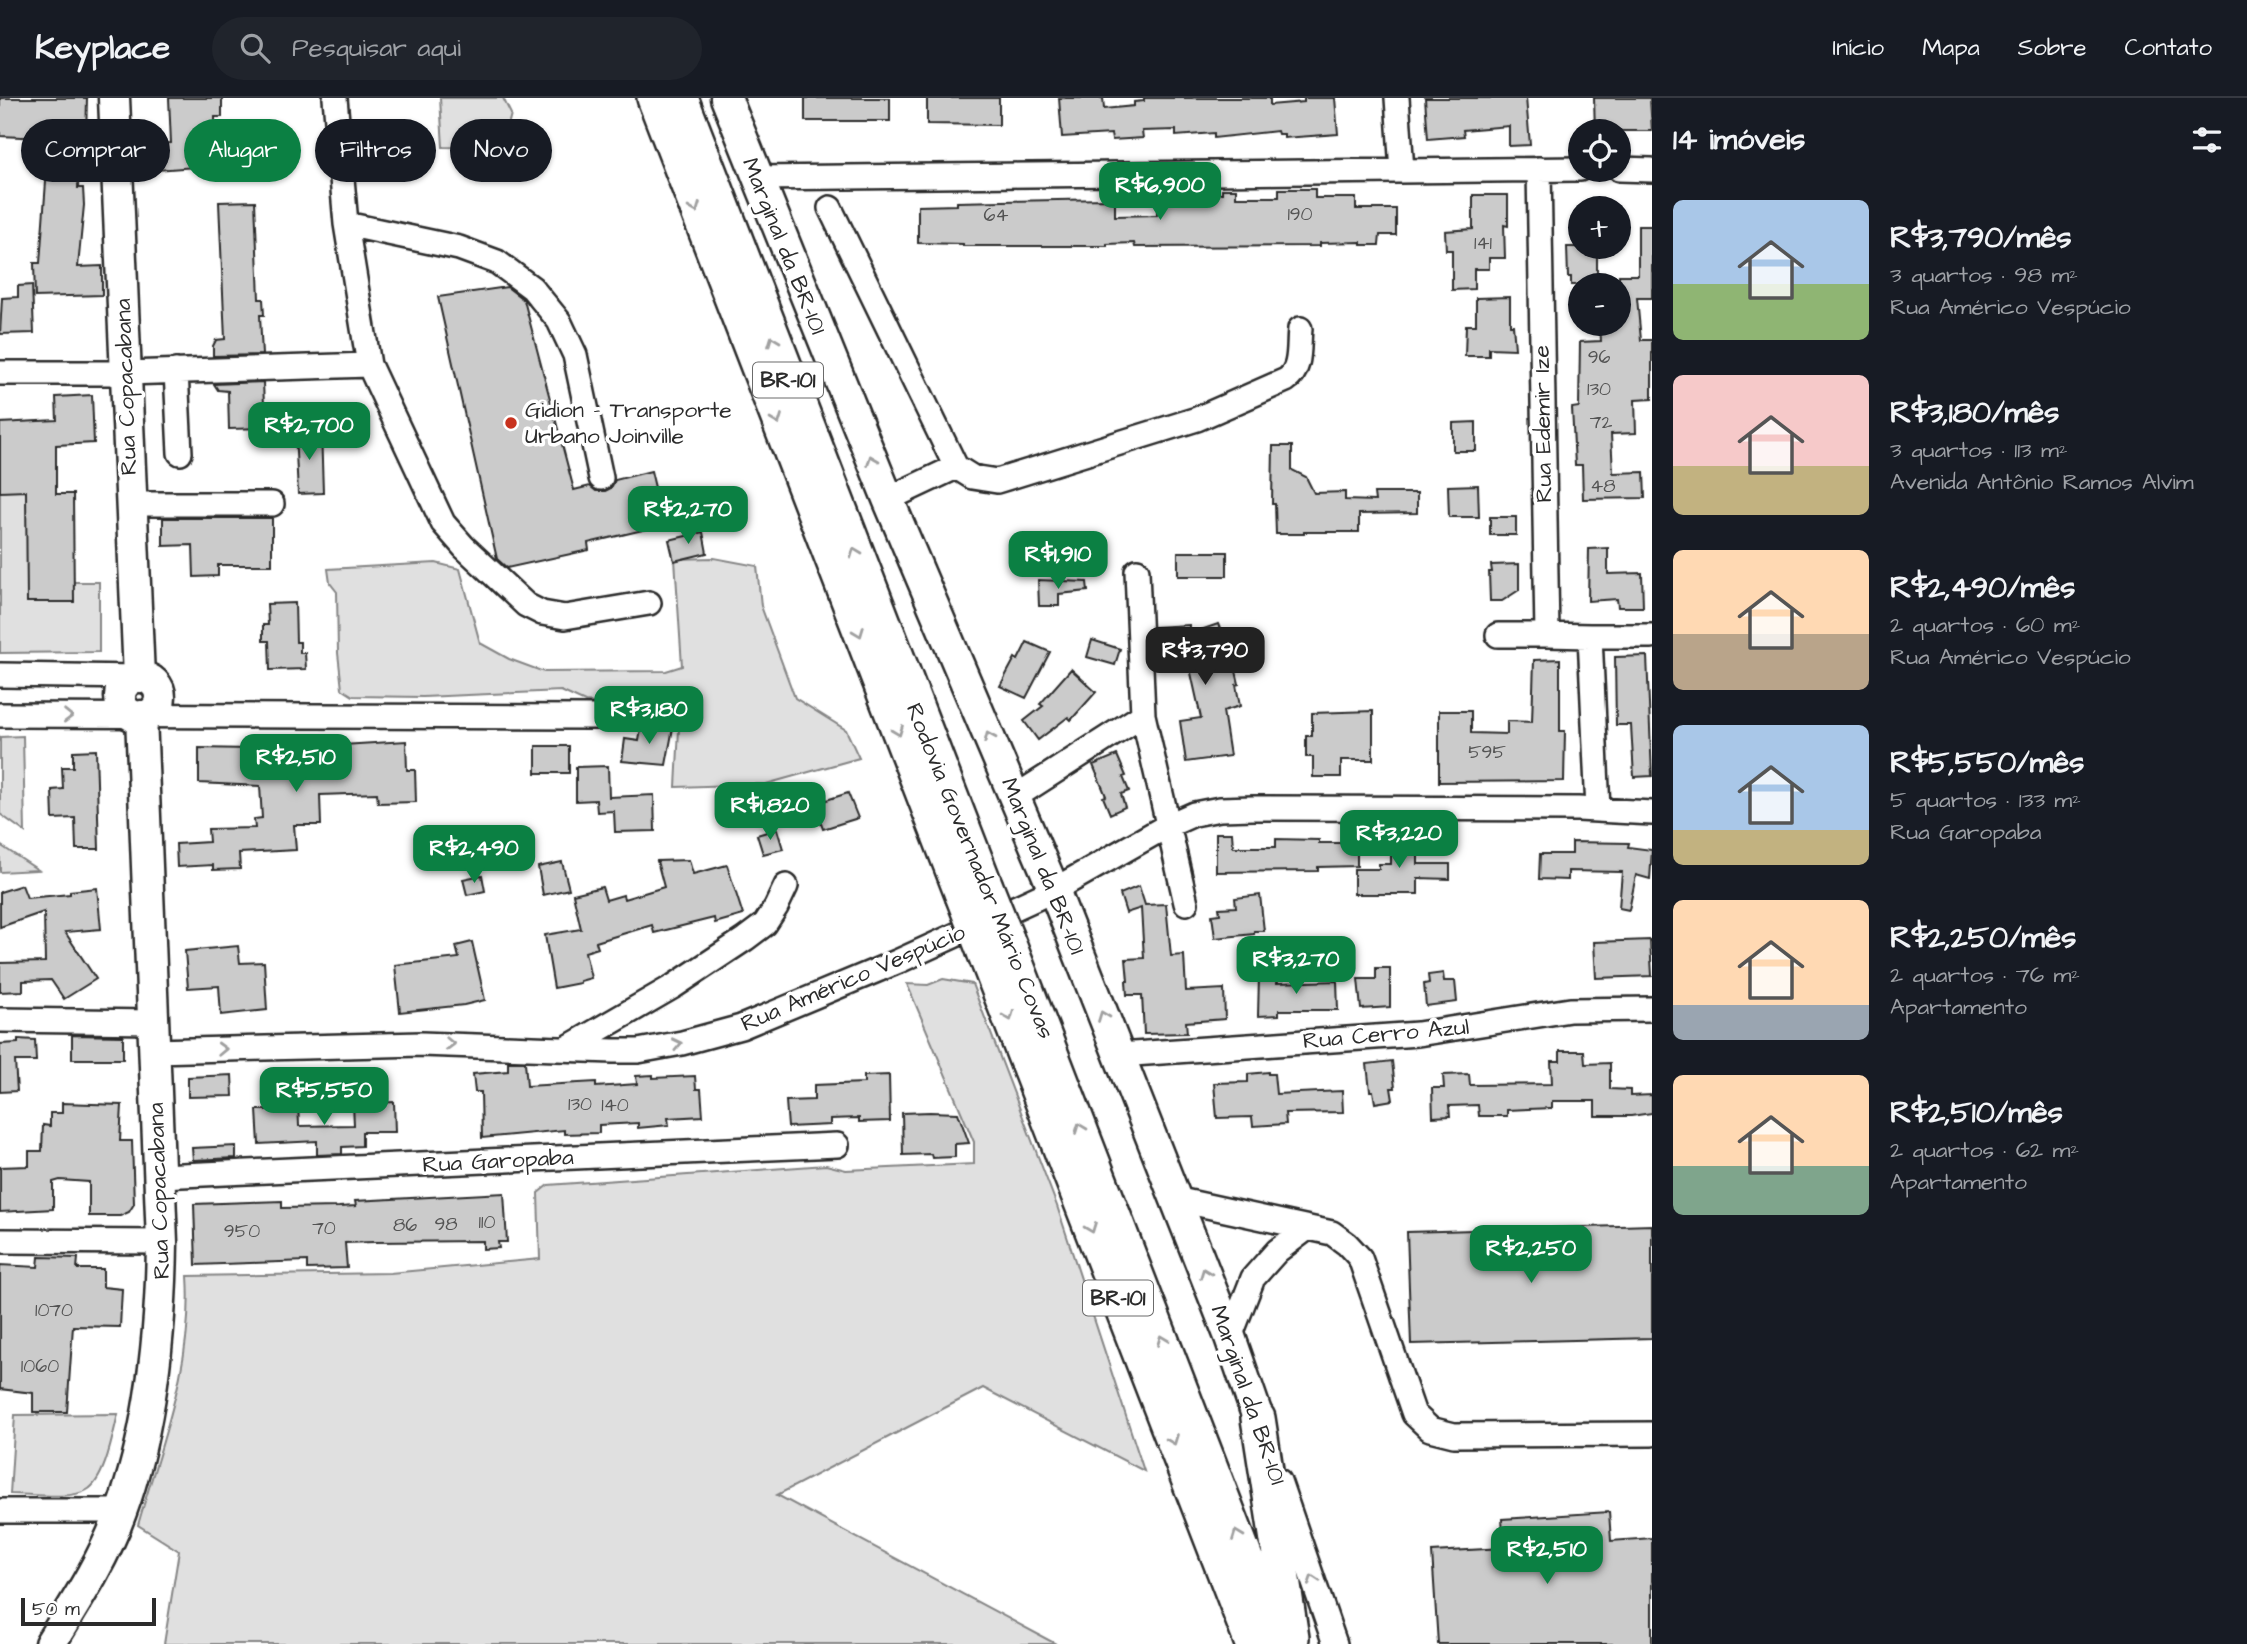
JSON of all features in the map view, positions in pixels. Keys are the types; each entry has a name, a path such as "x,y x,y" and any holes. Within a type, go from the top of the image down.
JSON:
{"highway":[{"name":"Rodovia Governador Mário Covas","path":"654,98 1279,1644"},
{"name":"Rodovia Governador Mário Covas","path":"681,98 973,890"},
{"name":"Rodovia Governador Mário Covas","path":"996,946 1252,1644"},
{"path":"1258,1418 1293,1644"}],"main road":[{"name":"Rua Copacabana","path":"114,98 139,677"},
{"name":"Marginal da BR-101","path":"726,98 756,178 888,499 1054,890 1230,1337 1258,1418"},
{"path":"139,677 156,684 160,695 157,707 141,716"},
{"name":"Rua Copacabana","path":"50,1644 104,1552 121,1511 136,1460 156,1354 162,1293 141,716"}],"street":[{"path":"335,98 346,224 369,365 443,523 464,547 526,605 542,613 565,617 649,603"},
{"path":"1397,98 1402,171"},
{"name":"Rua Edemir Ize","path":"1539,169 1547,635"},
{"path":"756,178 1568,169"},
{"path":"1631,169 1652,170"},
{"path":"830,208 956,467 972,477 997,481 1197,419 1293,375 1297,367 1300,329"},
{"path":"346,224 459,248 497,262 532,288 559,321 575,355 601,478"},
{"path":"0,373 176,372 369,365"},
{"path":"176,372 180,453"},
{"path":"888,499 956,467"},
{"path":"131,505 272,504"},
{"path":"1137,571 1143,715 1186,903"},
{"path":"1498,635 1652,636"},
{"path":"1590,636 1598,810"},
{"path":"0,675 139,677"},
{"path":"0,715 596,717"},
{"path":"1015,797 1143,715"},
{"name":"Rua Américo Vespúcio","path":"0,1020 154,1036 638,1051 682,1043 741,1027 899,961 1054,890 1167,826 1194,814 1220,809 1598,810 1652,813"},
{"path":"567,1048 674,986 745,939 765,923 786,886"},
{"name":"Rua Cerro Azul","path":"1119,1055 1418,1034 1570,1010 1652,1010"},
{"name":"Rua Garopaba","path":"159,1176 837,1145"},
{"path":"1175,1199 1332,1233 1360,1258 1415,1414 1430,1429 1454,1435 1652,1434"},
{"path":"1230,1337 1253,1278 1277,1251 1306,1229"},
{"path":"0,1241 162,1242"},
{"name":"Marginal da BR-101","path":"1258,1418 1335,1644"},
{"path":"0,1511 121,1511"}],"shaded area":[{"path":"440,98 503,98 511,114 510,119 450,119 450,147 443,147"},
{"path":"0,491 26,491 74,582 99,582 99,652 0,653"},
{"path":"714,558 757,566 761,606 795,698 846,730 859,758 766,784 676,787 679,729 667,709 585,702 561,691 423,697 353,696 342,689 338,653 337,592 330,583 328,569 436,563 460,569 480,643 509,659 544,672 666,671 682,666 675,559"},
{"path":"23,736 25,832 0,814 0,737"},
{"path":"0,845 38,870 0,872"},
{"path":"943,979 972,984 1057,1206 1144,1471 983,1388 777,1495 1056,1644 164,1644 179,1551 138,1525 166,1433 181,1371 189,1308 188,1276 390,1273 540,1259 538,1193 548,1185 826,1165 846,1170 974,1164 974,1142 907,984 928,985"},
{"path":"118,1414 99,1477 87,1490 61,1496 10,1494 15,1415"}],"building":[{"path":"0,98 87,98 86,119 21,119 21,137 0,136"},
{"path":"169,98 222,98 222,117 184,119 184,168 170,169"},
{"path":"805,98 890,98 890,121 805,121"},
{"path":"927,98 999,98 999,125 927,124"},
{"path":"1059,98 1103,98 1104,109 1134,106 1134,102 1144,101 1144,98 1270,98 1270,105 1304,102 1304,98 1335,98 1338,134 1284,138 1284,134 1278,134 1277,131 1214,138 1214,133 1176,136 1176,130 1142,131 1143,138 1112,140 1111,134 1062,137"},
{"path":"1425,98 1526,98 1530,145 1509,146 1509,126 1463,130 1464,136 1428,139"},
{"path":"1594,98 1650,98 1652,131 1631,131 1631,119 1595,119"},
{"path":"46,182 78,182 78,188 83,188 84,205 78,267 102,266 102,295 35,297 34,263 40,263"},
{"path":"1222,189 1236,189 1236,197 1279,197 1279,189 1315,189 1315,198 1356,198 1356,209 1396,209 1396,235 1380,235 1379,245 1361,245 1361,242 1320,243 1320,246 1135,247 1134,243 1107,246 963,246 918,243 918,206 957,205 957,202 1106,199 1115,200 1115,216 1157,215 1157,193 1222,193"},
{"path":"1473,195 1508,195 1508,226 1504,225 1505,258 1489,258 1489,269 1474,269 1474,289 1452,290 1452,250 1446,250 1445,231 1473,229"},
{"path":"255,201 259,299 263,299 264,315 260,315 262,355 213,356 216,340 225,339 219,202"},
{"path":"1638,226 1652,226 1652,298 1637,298 1641,340 1652,340 1652,399 1635,400 1636,433 1611,434 1613,473 1644,472 1645,498 1583,499 1582,465 1575,465 1572,408 1579,407 1580,342 1601,341 1601,336 1631,336 1631,275 1638,275"},
{"path":"1567,247 1568,259 1597,259 1597,273 1568,273 1568,277"},
{"path":"32,285 34,333 0,334 2,298 18,297 18,286"},
{"name":"Gidion - Transporte Urbano Joinville","path":"507,287 524,300 574,490 590,486 596,491 605,491 611,488 615,480 651,471 664,525 588,543 589,550 507,568 497,559 438,297"},
{"path":"1510,297 1510,325 1513,325 1515,349 1489,348 1489,356 1465,356 1466,325 1476,325 1476,298"},
{"path":"263,382 265,428 229,429 228,391 218,390 214,384"},
{"path":"92,395 94,443 56,445 56,494 73,494 74,602 27,602 26,491 0,492 0,423 57,420 56,397"},
{"path":"1476,422 1476,451 1453,451 1453,423"},
{"path":"321,429 323,493 298,494 295,431"},
{"path":"1273,446 1292,446 1292,470 1306,477 1314,493 1345,492 1345,500 1375,501 1374,493 1417,493 1417,513 1359,514 1359,532 1276,534 1275,504 1272,504"},
{"path":"1478,485 1479,517 1449,517 1448,486"},
{"path":"1490,517 1516,517 1516,535 1490,535"},
{"path":"163,518 272,518 272,565 218,565 218,576 194,577 193,545 163,546"},
{"path":"703,532 707,553 674,561 669,540"},
{"path":"1608,548 1608,574 1642,573 1643,607 1618,607 1617,599 1588,601 1589,549"},
{"path":"1091,550 1105,550 1105,572 1091,572"},
{"path":"1178,552 1227,552 1227,576 1178,576"},
{"path":"1519,564 1519,590 1502,601 1490,601 1491,565"},
{"path":"1038,580 1087,582 1088,591 1059,594 1059,606 1039,606"},
{"path":"295,603 296,642 300,642 300,653 305,653 306,669 270,670 269,641 263,641 263,625 268,625 267,604"},
{"path":"1218,624 1234,662 1239,684 1236,685 1240,706 1223,711 1230,756 1186,762 1180,721 1201,718 1187,655 1184,655 1184,649 1154,652 1154,627 1189,625 1189,634"},
{"path":"1092,640 1120,649 1115,665 1087,657"},
{"path":"1027,642 1050,652 1026,698 1000,686"},
{"path":"1647,656 1652,776 1634,777 1631,725 1616,725 1615,657"},
{"path":"1560,659 1560,731 1565,731 1564,781 1439,782 1439,711 1471,711 1471,733 1507,734 1507,721 1532,722 1534,660"},
{"path":"1071,669 1096,692 1071,720 1068,717 1038,740 1024,721 1043,706 1040,704"},
{"path":"1373,711 1373,760 1341,760 1341,777 1313,777 1313,757 1306,757 1306,736 1312,736 1312,713"},
{"path":"642,723 673,728 666,765 622,761 625,739 639,741"},
{"path":"406,741 407,770 415,770 416,802 378,803 377,793 320,795 321,825 294,825 296,850 239,853 240,869 213,870 213,865 177,867 176,844 209,842 208,829 255,828 254,819 262,818 260,786 199,783 199,748 250,749 250,772 297,768 295,748"},
{"path":"536,746 569,746 569,773 536,773"},
{"path":"96,750 99,849 76,849 75,818 53,819 52,790 63,789 62,767 73,767 73,751"},
{"path":"1117,755 1129,791 1121,794 1125,807 1110,814 1103,797 1106,796 1093,765"},
{"path":"608,766 609,797 654,795 655,831 615,832 614,811 597,812 596,800 576,801 576,767"},
{"path":"848,793 858,818 823,829 814,804"},
{"path":"777,829 783,849 763,854 757,835"},
{"path":"1394,831 1415,831 1415,836 1418,836 1418,864 1450,864 1450,879 1418,878 1418,894 1354,894 1354,869 1379,869 1379,864 1391,864 1391,836 1394,836"},
{"path":"1216,833 1232,833 1233,847 1276,847 1276,839 1357,843 1357,866 1318,867 1318,871 1216,872"},
{"path":"1572,842 1629,843 1628,847 1652,850 1650,879 1636,875 1629,910 1619,908 1622,872 1568,871 1568,880 1539,879 1540,854 1572,854"},
{"path":"689,860 693,874 727,865 743,915 715,923 714,918 654,933 652,925 596,942 598,948 585,952 591,978 554,988 545,935 581,929 573,894 602,887 606,900 623,895 624,899 664,887 657,861"},
{"path":"562,862 569,889 543,895 538,867"},
{"path":"482,875 485,891 467,895 463,879"},
{"path":"22,885 27,898 70,894 70,891 97,888 101,929 65,932 96,979 64,999 51,980 23,981 23,991 0,992 0,963 45,962 44,912 0,927 0,892"},
{"path":"1139,886 1145,905 1166,904 1171,956 1184,955 1186,991 1224,989 1225,1019 1186,1022 1187,1033 1144,1034 1142,995 1127,995 1126,981 1126,959 1144,958 1141,908 1126,913 1120,894"},
{"path":"1260,895 1264,931 1215,938 1212,915 1220,914 1219,908 1236,907 1235,898"},
{"path":"1650,940 1652,976 1596,978 1594,942"},
{"path":"472,942 485,1000 400,1012 395,965 459,958 456,946"},
{"path":"238,946 240,963 264,962 267,1010 221,1015 219,986 188,988 185,951"},
{"path":"1376,968 1390,968 1390,1007 1361,1009 1358,979 1376,979"},
{"path":"1443,973 1444,981 1455,981 1457,1002 1426,1006 1424,984 1429,983 1428,975"},
{"path":"1259,976 1277,976 1277,983 1337,981 1338,1010 1279,1010 1279,1015 1258,1016"},
{"path":"72,1035 123,1036 123,1059 72,1059"},
{"path":"18,1039 35,1040 36,1061 15,1061 17,1091 0,1092 0,1044 18,1043"},
{"path":"1560,1051 1584,1051 1585,1064 1610,1063 1610,1089 1630,1090 1630,1096 1652,1095 1652,1113 1595,1116 1595,1101 1552,1101 1552,1108 1507,1110 1507,1116 1479,1116 1478,1105 1449,1106 1450,1116 1433,1117 1432,1088 1444,1088 1443,1075 1469,1074 1470,1085 1552,1084 1551,1061 1560,1061"},
{"path":"1392,1061 1395,1088 1391,1088 1393,1100 1375,1103 1373,1091 1370,1091 1367,1064"},
{"path":"508,1062 525,1062 527,1086 596,1082 596,1087 637,1084 636,1076 695,1076 696,1089 701,1089 703,1116 668,1118 669,1125 638,1128 638,1123 599,1125 599,1133 564,1134 564,1130 482,1138 481,1092 475,1092 473,1074 508,1071"},
{"path":"1248,1074 1274,1074 1276,1094 1342,1091 1343,1112 1285,1113 1286,1124 1253,1126 1252,1117 1217,1118 1214,1083 1248,1082"},
{"path":"232,1075 233,1096 188,1097 188,1077"},
{"path":"889,1075 890,1121 830,1119 830,1125 788,1127 786,1101 814,1100 814,1085 864,1083 864,1076"},
{"path":"298,1102 299,1126 354,1125 353,1104 394,1102 395,1132 362,1132 362,1146 342,1147 342,1154 317,1155 317,1141 259,1144 257,1110 267,1110 266,1104"},
{"path":"62,1103 122,1105 120,1141 132,1141 134,1204 129,1212 120,1216 89,1216 89,1182 60,1180 53,1182 53,1209 0,1212 0,1167 29,1166 29,1151 42,1151 43,1125 50,1126 50,1113 62,1113"},
{"path":"902,1113 958,1113 969,1143 955,1144 955,1157 903,1155"},
{"path":"236,1146 236,1158 193,1160 192,1148"},
{"path":"504,1193 507,1242 498,1242 499,1248 483,1249 483,1241 345,1243 347,1268 307,1269 307,1261 196,1265 194,1204 282,1201 282,1208 339,1207 356,1206 355,1201"},
{"path":"1652,1225 1652,1338 1411,1344 1407,1232"},
{"path":"39,1257 78,1258 77,1269 103,1269 103,1287 122,1289 120,1327 73,1326 67,1412 33,1412 33,1393 0,1389 0,1265 38,1267"},
{"path":"1609,1512 1611,1541 1652,1538 1652,1644 1438,1644 1432,1552 1504,1548 1502,1519"}],"place":[{"name":"Gidion - Transporte Urbano Joinville","path":"511,423"}]}
